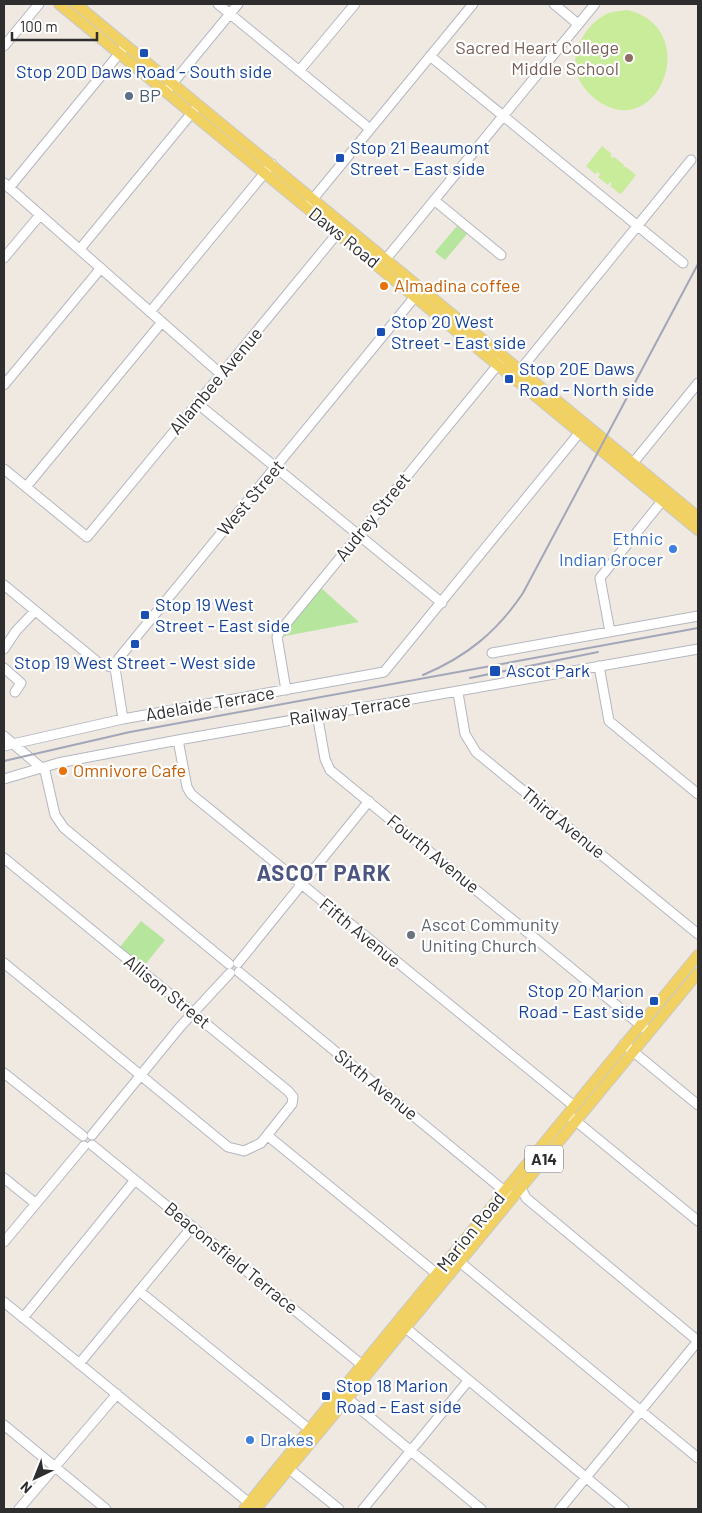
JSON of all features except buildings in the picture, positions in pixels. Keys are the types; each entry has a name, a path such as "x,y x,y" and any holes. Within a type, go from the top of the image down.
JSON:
{"main road":[{"name":"Daws Road","path":"59,4 306,207 386,259 419,292"},
{"name":"Daws Road","path":"76,4 313,198 341,229 501,361 633,463 698,530"},
{"name":"Daws Road","path":"517,374 580,432 666,497 698,517"},
{"name":"Marion Road","path":"509,1194 521,1188 633,1051 645,1028 683,973 698,955"},
{"name":"Marion Road","path":"251,1508 309,1429 343,1395 366,1368 509,1194 571,1110 624,1044 645,1028 696,980"},
{"name":"Marion Road","path":"401,1325 437,1274 456,1258"},
{"name":"Marion Road","path":"251,1508 310,1443 343,1395"},
{"path":"309,1429 310,1443"}],"street":[{"path":"4,46 39,4"},
{"path":"218,4 370,129"},
{"path":"166,92 238,4"},
{"path":"300,71 355,4"},
{"path":"306,207 473,4"},
{"path":"554,4 578,24"},
{"path":"386,259 595,4"},
{"path":"126,45 6,185 222,374"},
{"path":"430,56 683,264"},
{"path":"80,250 198,104"},
{"path":"517,374 691,160"},
{"path":"150,312 272,164"},
{"path":"434,200 501,255"},
{"path":"4,258 40,214"},
{"name":"Allambee Avenue","path":"26,487 87,538 341,229"},
{"path":"4,385 101,268"},
{"name":"West Street","path":"115,668 123,652 419,292"},
{"path":"4,469 26,487 162,322"},
{"name":"Audrey Street","path":"286,690 277,637 281,630 501,361"},
{"path":"633,463 698,383"},
{"path":"198,404 442,603 580,432"},
{"path":"610,632 600,578 666,497"},
{"path":"4,585 100,664 115,668 123,719"},
{"name":"Adelaide Terrace","path":"4,746 123,719 384,672 442,603"},
{"path":"4,649 16,631 35,611"},
{"path":"492,654 698,616"},
{"name":"Railway Terrace","path":"4,779 43,767 178,740 317,714 458,693 698,649"},
{"path":"599,666 610,721 698,794"},
{"path":"4,668 20,682 15,692"},
{"name":"Third Avenue","path":"458,693 465,734 476,752 698,934"},
{"name":"Fourth Avenue","path":"317,714 325,759 330,770 645,1028"},
{"path":"4,736 43,767"},
{"path":"27,754 37,738"},
{"name":"Fifth Avenue","path":"178,740 187,788 191,794 565,1100 576,1121 698,1221"},
{"name":"Sixth Avenue","path":"43,767 48,778 55,815 64,828 509,1194"},
{"path":"4,1242 140,1076 234,968 369,801"},
{"name":"Allison Street","path":"4,858 291,1094 292,1104 268,1136"},
{"path":"4,963 228,1147 244,1151 261,1143 268,1136 437,1274"},
{"path":"683,973 696,980"},
{"path":"624,1044 698,1105"},
{"name":"Beaconsfield Terrace","path":"4,1073 366,1368"},
{"path":"4,1178 35,1204"},
{"path":"23,1318 135,1180"},
{"path":"521,1188 526,1198 698,1341 560,1509"},
{"path":"79,1364 192,1226"},
{"path":"456,1258 698,1458"},
{"path":"139,1291 309,1429"},
{"path":"4,1302 117,1394 251,1508"},
{"path":"401,1325 624,1509"},
{"path":"363,1509 468,1381"},
{"path":"19,1509 117,1394"},
{"path":"343,1395 481,1509"},
{"path":"4,1424 106,1509"},
{"path":"288,1468 339,1509"}],"green space":[{"path":"628,10 651,21 663,38 668,57 664,77 655,94 641,106 622,110 601,103 587,91 577,75 575,58 580,42 596,21 609,13"},
{"path":"602,146 612,154 610,156 614,157 624,165 623,167 626,167 636,175 620,194 610,186 612,184 610,182 608,185 598,177 600,174 598,172 595,174 586,166"},
{"path":"457,226 467,234 445,260 435,252"},
{"path":"320,587 359,622 280,637"},
{"path":"141,921 165,940 144,966 120,947"}],"railway":[{"path":"423,675 453,660 479,642 502,620 523,593 698,264"},
{"path":"4,761 130,732 698,628"},
{"path":"470,678 598,652"}],"place":[{"name":"Stop 20D Daws Road - South side","path":"144,53"},
{"name":"Sacred Heart College Middle School","path":"629,58"},
{"name":"BP","path":"129,96"},
{"name":"Stop 21 Beaumont Street - East side","path":"340,158"},
{"name":"Almadina coffee","path":"384,286"},
{"name":"Stop 20 West Street - East side","path":"381,332"},
{"name":"Stop 20E Daws Road - North side","path":"509,379"},
{"name":"Ethnic Indian Grocer","path":"673,549"},
{"name":"Stop 19 West Street - East side","path":"145,615"},
{"name":"Stop 19 West Street - West side","path":"135,644"},
{"name":"Ascot Park","path":"495,671"},
{"name":"Omnivore Cafe","path":"63,771"},
{"name":"Ascot Community Uniting Church","path":"411,935"},
{"name":"Stop 20 Marion Road - East side","path":"654,1001"},
{"name":"Stop 18 Marion Road - East side","path":"326,1396"},
{"name":"Drakes","path":"250,1440"}],"district":[{"name":"ASCOT PARK","path":"324,873"}]}
